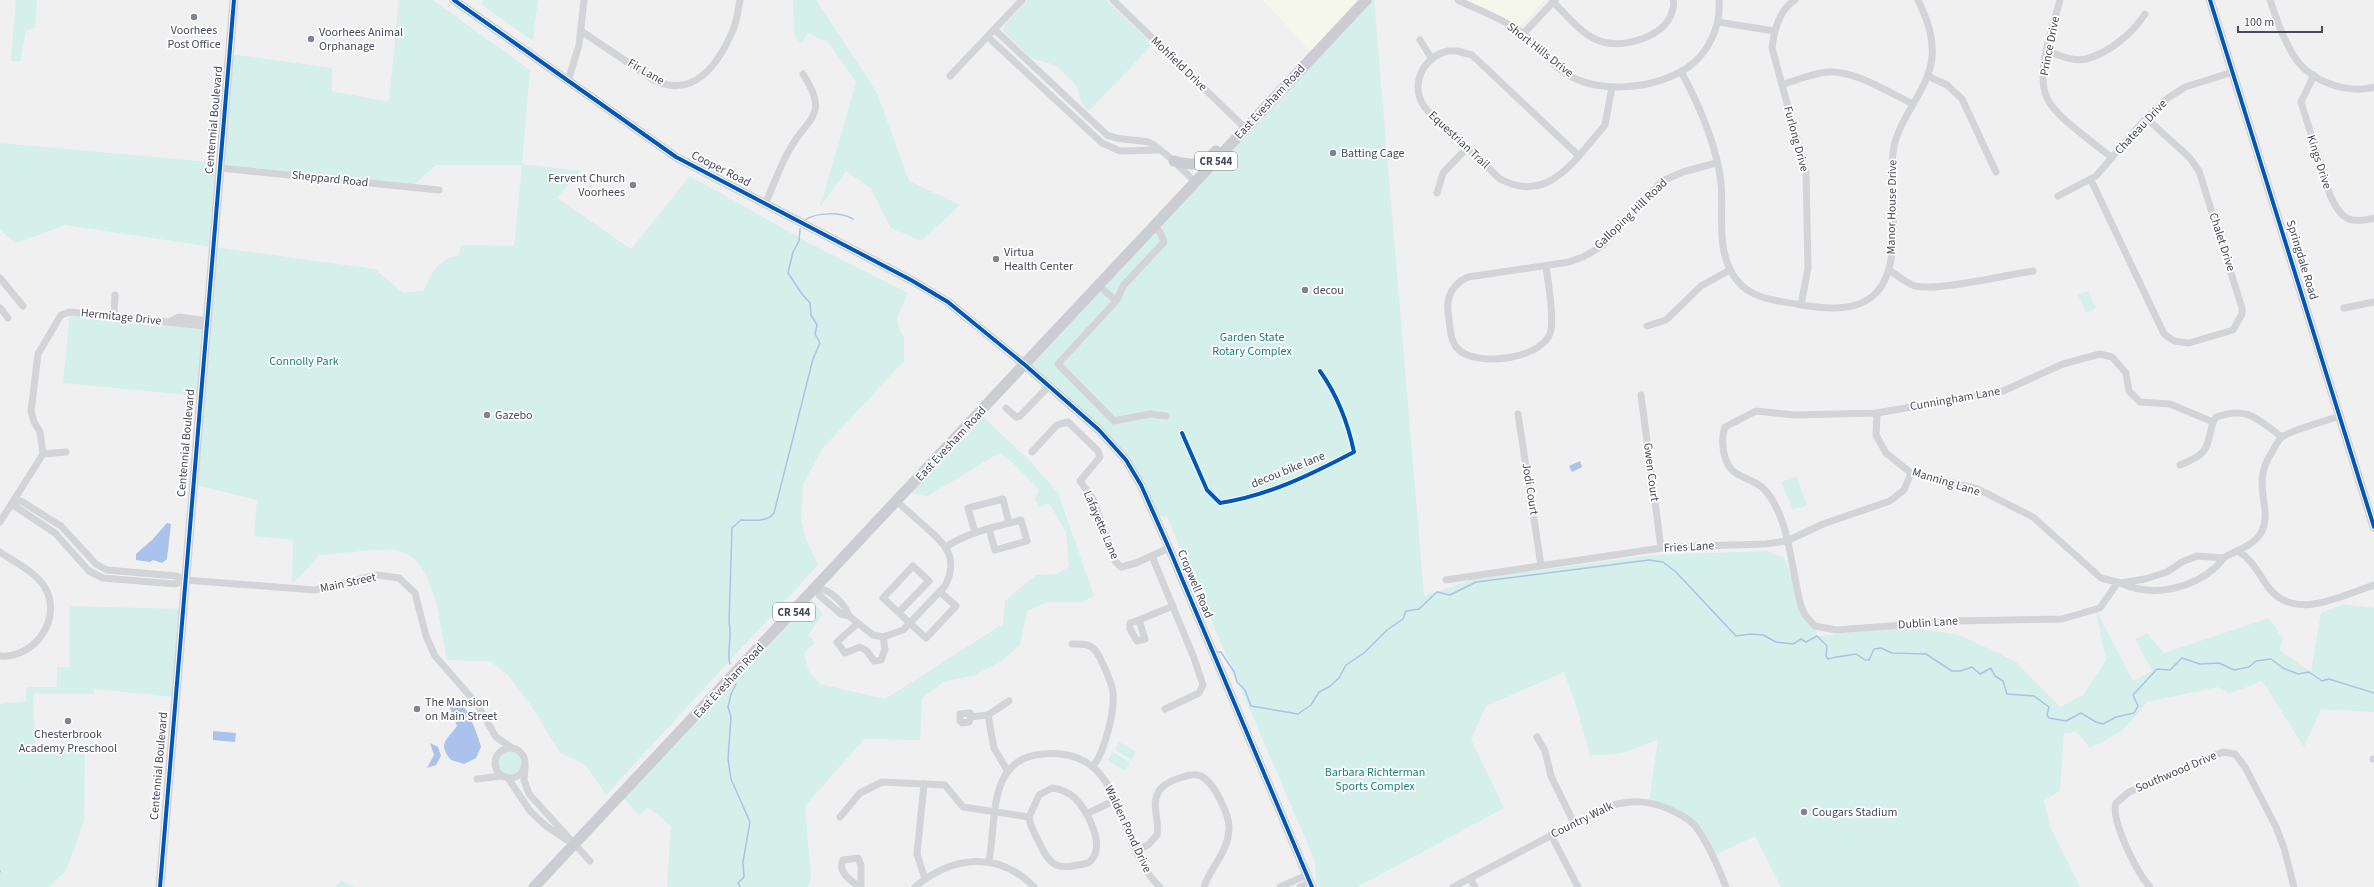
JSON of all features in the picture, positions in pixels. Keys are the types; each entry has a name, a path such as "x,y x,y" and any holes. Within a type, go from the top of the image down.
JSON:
{"main road":[{"name":"Centennial Boulevard","path":"160,887 234,0"},
{"name":"Cooper Road","path":"454,0 676,157 911,280 948,302 991,337"},
{"name":"East Evesham Road","path":"534,887 817,588 1366,0"},
{"name":"Springdale Road","path":"2210,0 2374,527"},
{"path":"1174,161 1185,164 1199,164 1205,162 1221,146 1238,137"},
{"name":"Cropwell Road","path":"991,337 1099,430 1126,460 1141,485 1169,548 1309,882"}],"street":[{"path":"568,80 576,56 581,31 584,0"},
{"name":"Fir Lane","path":"581,31 654,80 663,84 679,86 697,80 712,67 734,29 740,0"},
{"path":"950,76 1022,0"},
{"name":"Mohfield Drive","path":"1113,0 1246,129"},
{"name":"Short Hills Drive","path":"1458,0 1497,17 1523,34 1566,73 1590,83 1612,87 1650,82 1681,71 1695,62 1712,38 1718,22 1719,0"},
{"path":"1523,34 1554,1 1594,38 1604,42 1621,43 1654,34 1664,26 1671,16 1673,0"},
{"path":"1718,22 1774,31 1786,9 1795,0"},
{"name":"Manor House Drive","path":"1681,71 1702,113 1721,183 1722,237 1730,270 1743,287 1758,296 1801,305 1838,308 1859,304 1876,293 1883,285 1889,270 1893,251 1893,150 1913,104 1928,76 1932,61 1932,39 1929,24 1918,0"},
{"name":"Prince Drive","path":"2060,0 2047,51 2043,80 2047,98 2051,105 2112,158"},
{"path":"2270,0 2295,56 2304,68 2332,85 2356,89 2374,87"},
{"path":"2047,51 2072,59 2086,59 2102,52 2132,32 2145,14"},
{"path":"995,30 1107,135 1114,138 1149,142 1174,161 1196,183"},
{"name":"Furlong Drive","path":"1774,31 1772,48 1806,173 1808,268 1801,305"},
{"path":"988,37 1102,143 1129,152 1158,150"},
{"path":"1420,40 1432,59"},
{"name":"Equestrian Trail","path":"1580,156 1472,55 1464,52 1448,51 1432,59 1424,67 1418,79 1417,87 1421,104 1500,179 1519,186 1540,185 1553,181 1560,177 1580,156 1605,126 1612,87"},
{"path":"1024,70 1030,64"},
{"name":"Chateau Drive","path":"2058,196 2091,180 2105,167 2146,118 2168,98 2185,87 2233,72"},
{"path":"1782,85 1821,73 1840,73 1861,80 1913,104"},
{"path":"765,204 790,148 814,117 815,98 803,74"},
{"name":"Kings Drive","path":"2314,75 2301,102 2330,195 2336,209 2346,218 2358,221 2374,218"},
{"path":"1928,76 1947,85 1962,99 1996,172"},
{"path":"1063,108 1070,101"},
{"name":"Chalet Drive","path":"2091,180 2164,334 2179,343 2189,343 2226,334 2233,330 2242,314 2242,308 2199,171 2189,156 2146,118"},
{"path":"1437,193 1443,173 1467,148"},
{"name":"Galloping Hill Road","path":"1546,266 1551,330 1543,344 1530,352 1480,360 1459,350 1452,337 1448,306 1448,298 1457,284 1468,277 1546,266 1574,260 1602,246 1658,186 1669,177 1716,163"},
{"name":"Sheppard Road","path":"220,168 439,190"},
{"path":"1154,227 1160,232 1164,242 1123,286 1116,301 1058,364 1114,421 1150,414 1166,416"},
{"path":"1647,326 1666,320 1701,286 1730,270"},
{"path":"1889,270 1911,284 1923,286 1948,284 2033,271"},
{"path":"0,278 23,306"},
{"path":"1099,286 1116,301"},
{"path":"114,316 115,295"},
{"path":"2344,308 2374,302"},
{"path":"0,308 8,318"},
{"name":"Hermitage Drive","path":"43,454 40,432 34,422 31,411 38,354 61,315 70,312 169,322 179,317 207,323"},
{"name":"Cunningham Lane","path":"1787,541 1783,524 1764,489 1736,474 1728,463 1723,449 1722,435 1725,427 1756,411 1795,415 1877,413 2003,391 2063,364 2100,354 2112,357 2126,373 2129,391 2140,402 2170,404 2213,422"},
{"path":"1006,408 1016,416 1020,416 1049,386"},
{"name":"Gwen Court","path":"1641,395 1661,548"},
{"path":"2180,465 2197,459 2203,454 2213,422 2216,417 2225,414 2243,412 2282,436 2340,416"},
{"name":"Manning Lane","path":"1877,413 1876,435 1886,453 1910,473 1978,489 2033,517 2101,578 2120,582 2133,589 2157,590 2180,588 2217,566 2223,558 2249,545 2261,532 2264,524 2262,470 2264,464 2282,436"},
{"name":"Jodi Court","path":"1518,414 1541,565"},
{"name":"Lafayette Lane","path":"1032,452 1058,425 1068,422 1098,451 1100,457 1097,463 1080,481 1093,498 1115,561 1121,567 1169,548"},
{"path":"0,522 43,454 66,452"},
{"name":"Fries Lane","path":"1446,580 1661,548 1766,544 1787,541 1823,524 1890,501 1904,490 1910,473"},
{"path":"975,532 968,508 982,504 1003,499 1010,523"},
{"name":"Main Street","path":"14,502 21,501 61,526 96,564 107,570 176,576 185,580 315,590 377,575 399,578 414,593 426,636 435,656 476,704 501,742 512,748"},
{"path":"817,588 819,594 841,614 849,616 857,624 877,637 898,634 940,592 945,586 951,571 950,556 946,547 896,502"},
{"path":"946,547 960,537 975,532 1022,520 1027,541 995,550 989,529"},
{"name":"Dublin Lane","path":"1787,541 1801,606 1810,622 1823,629 1957,621 2062,619 2100,608 2120,582"},
{"path":"2238,551 2252,562 2273,594 2292,605 2313,604 2374,585"},
{"path":"0,552 36,577 47,592 51,611 49,623 28,650 16,656 0,656"},
{"path":"1152,556 1194,658 1203,685 1199,693 1165,709"},
{"name":"Manning Lane","path":"2120,582 2145,579 2167,572 2182,562 2197,556 2223,558"},
{"path":"898,612 929,581 913,566 883,598 898,612 910,623 926,638 956,606 940,592"},
{"path":"1139,620 1172,606"},
{"path":"857,624 837,642 838,647 844,653 860,647 867,651 874,661 881,660 885,649 884,637"},
{"path":"1072,644 1085,644 1095,650 1113,692 1113,706 1103,749 1099,760 1093,766"},
{"path":"971,716 988,715 1009,701"},
{"path":"988,715 994,748 1007,770 1000,784 990,861"},
{"name":"Main Street","path":"493,732 497,756"},
{"path":"1536,737 1545,751 1552,776 1574,823"},
{"path":"574,844 546,826 530,811 496,767 497,756 502,750 512,748 522,754 525,766 524,780 529,794 574,844 590,862"},
{"name":"Southwood Drive","path":"2150,887 2134,863 2114,814 2116,803 2128,792 2223,752 2235,754 2245,767 2276,828 2284,848 2294,887"},
{"name":"Walden Pond Drive","path":"1007,770 1026,757 1050,753 1066,755 1093,766 1102,776 1116,800 1146,870 1160,887"},
{"path":"478,779 518,776 525,766"},
{"path":"1137,851 1149,844 1157,835 1155,798 1160,790 1173,780 1184,776 1193,774 1201,776 1212,785 1227,815 1230,828 1227,847 1211,871 1204,887"},
{"path":"840,816 860,794 882,782 945,785 964,807 1029,817"},
{"path":"924,784 917,854 925,878"},
{"path":"1052,788 1066,792 1074,798 1086,814 1097,844 1096,853 1088,863 1061,867 1054,865 1046,859 1029,817 1038,794 1052,788"},
{"path":"1086,814 1116,800"},
{"name":"Country Walk","path":"1453,887 1574,823 1600,810 1624,801 1649,802 1666,807 1695,825 1713,856 1726,887"},
{"path":"1551,835 1578,887"},
{"path":"915,887 925,878 934,873 963,863 990,861 1011,868 1034,887"},
{"path":"1470,878 1475,887"},
{"path":"1280,887 1309,882"},
{"path":"1300,887 1309,882"}],"shaded area":[{"path":"1263,0 1366,0 1314,55"},
{"path":"1458,0 1545,0 1517,29"}],"green space":[{"path":"16,0 37,0 35,28 26,31 20,61 11,61"},
{"name":"Connolly Park","path":"399,0 433,0 530,70 522,164 580,171 557,198 631,249 690,176 807,242 908,293 897,318 899,330 904,337 904,361 822,449 803,484 801,518 805,537 818,565 606,795 586,765 560,753 530,704 508,675 490,661 447,660 434,594 419,565 408,555 394,550 368,550 320,555 292,584 293,540 254,536 257,500 192,484 200,396 63,383 70,312 206,326 213,247 65,225 16,243 0,230 0,143 220,163 230,54 332,68 332,91 389,102","holes":["220,164 414,185 436,165 522,165 514,246 462,245 458,256 451,257 440,263 432,273 424,291 403,293 375,269 213,247"]},
{"path":"484,0 538,0 533,41 481,4"},
{"path":"793,0 816,0 877,93 909,181 960,205 921,241 890,227 871,188 846,171 820,207 856,82 829,43 808,33 801,44 794,34"},
{"path":"1028,0 1106,0 1146,38 1151,46 1089,111 1082,104 1076,85 1055,65 1031,58 1004,32 1004,25"},
{"path":"1366,0 1374,0 1424,596 1474,579 1652,555 1768,551 1784,558 1818,636 1904,627 1960,635 2016,662 2060,707 2083,695 2106,660 2095,608 2133,681 2152,671 2135,639 2147,633 2164,653 2269,618 2283,639 2279,650 2311,672 2321,613 2343,604 2374,608 2374,712 2321,709 2304,747 2262,681 2229,694 2217,687 2147,702 2122,731 2090,748 2077,732 2064,733 2060,791 2044,800 2050,826 2080,887 1781,887 1755,836 1713,856 1695,825 1649,802 1658,740 1622,753 1590,756 1577,708 1564,672 1486,706 1471,739 1504,808 1357,887 1317,887 1314,859 1167,517 1154,515 1126,460 1025,365"},
{"path":"2088,291 2096,308 2086,313 2078,295"},
{"path":"980,414 1031,462 1058,493 1094,596 1082,602 1047,602 1027,611 1020,645 1002,661 972,676 945,681 922,698 920,740 864,739 805,806 811,877 808,887 667,887 671,826 648,807 639,816 621,795 808,597 823,614 808,635 815,642 804,653 809,672 820,684 885,699 1003,624 1005,601 1036,575 1058,574 1069,566 1066,532 1049,503 1040,507 1035,500 1039,490 1014,464 999,453 928,496 906,492"},
{"path":"1796,476 1807,505 1793,510 1781,482"},
{"path":"70,606 182,609 175,697 94,689 94,694 33,694 35,747 85,748 84,821 66,871 48,887 0,887 0,704 26,701 26,687 57,687 57,667 70,667"},
{"path":"1119,742 1136,752 1132,760 1115,750"},
{"path":"510,748 516,749 524,757 524,769 516,777 510,778 504,777 496,769 495,763 496,757 504,749"},
{"path":"1113,752 1130,763 1125,771 1108,760"},
{"path":"340,880 354,887 336,887"}],"water":[{"path":"1580,461 1582,467 1572,472 1569,466"},
{"path":"167,523 171,524 167,559 162,563 153,560 150,562 136,560 136,554 152,540"},
{"path":"457,699 468,713 481,747 476,758 464,764 451,760 444,745 447,738 457,726 449,705 452,700"},
{"path":"213,731 236,733 235,742 213,740"},
{"path":"430,743 438,747 441,756 436,765 427,768 434,755"}],"waterway":[{"path":"805,220 822,214 836,214 853,219"},
{"path":"730,664 729,623 732,528 741,520 763,520 774,513 813,359 820,343 815,334 817,325 811,315 810,303 788,273 793,252 799,241 800,229"},
{"path":"1217,652 1221,652 1234,672 1237,682 1245,690 1251,706 1298,714 1311,705 1319,692 1329,687 1339,678 1346,665 1364,653 1387,630 1403,619 1406,611 1419,609 1437,592 1450,595 1476,582 1649,560 1663,562 1676,572 1736,636 1750,634 1763,635 1776,642 1793,644 1801,639 1806,642 1817,636 1827,646 1826,656 1828,659 1856,654 1865,660 1869,660 1874,649 1881,648 1892,653 1926,654 1952,671 1960,671 1972,667 1980,674 1991,668 1995,676 2003,681 2007,694 2034,696 2049,707 2047,715 2049,718 2066,721 2081,713 2096,722 2103,724 2116,717 2134,713 2138,706 2133,695 2157,669 2170,670 2182,658 2200,664 2219,663 2234,670 2249,667 2256,661 2271,659 2283,668 2298,674 2309,672 2322,681 2329,679 2374,693"},
{"path":"736,684 731,694 728,707 731,717 728,759 731,779 750,822 743,862 744,877 738,883 740,887"}],"cycle path":[{"path":"160,887 234,0"},
{"path":"454,0 676,157 911,280 948,302 1025,365 1099,430 1126,460 1141,485 1312,887"},
{"path":"2210,0 2374,527"},
{"name":"decou bike lane","path":"1182,433 1207,490 1220,503 1238,500 1272,490 1306,476 1354,452 1349,430 1341,410 1332,390 1320,371"}],"place":[{"name":"Voorhees Post Office","path":"194,17"},
{"name":"Voorhees Animal Orphanage","path":"311,39"},
{"name":"Batting Cage","path":"1333,153"},
{"name":"Fervent Church Voorhees","path":"633,185"},
{"name":"Virtua Health Center","path":"996,259"},
{"name":"decou","path":"1305,290"},
{"name":"Gazebo","path":"487,415"},
{"name":"The Mansion on Main Street","path":"417,709"},
{"name":"Chesterbrook Academy Preschool","path":"68,721"},
{"name":"Cougars Stadium","path":"1804,812"}],"park label":[{"name":"Garden State Rotary Complex","path":"1252,344"},
{"name":"Barbara Richterman Sports Complex","path":"1375,779"}]}
